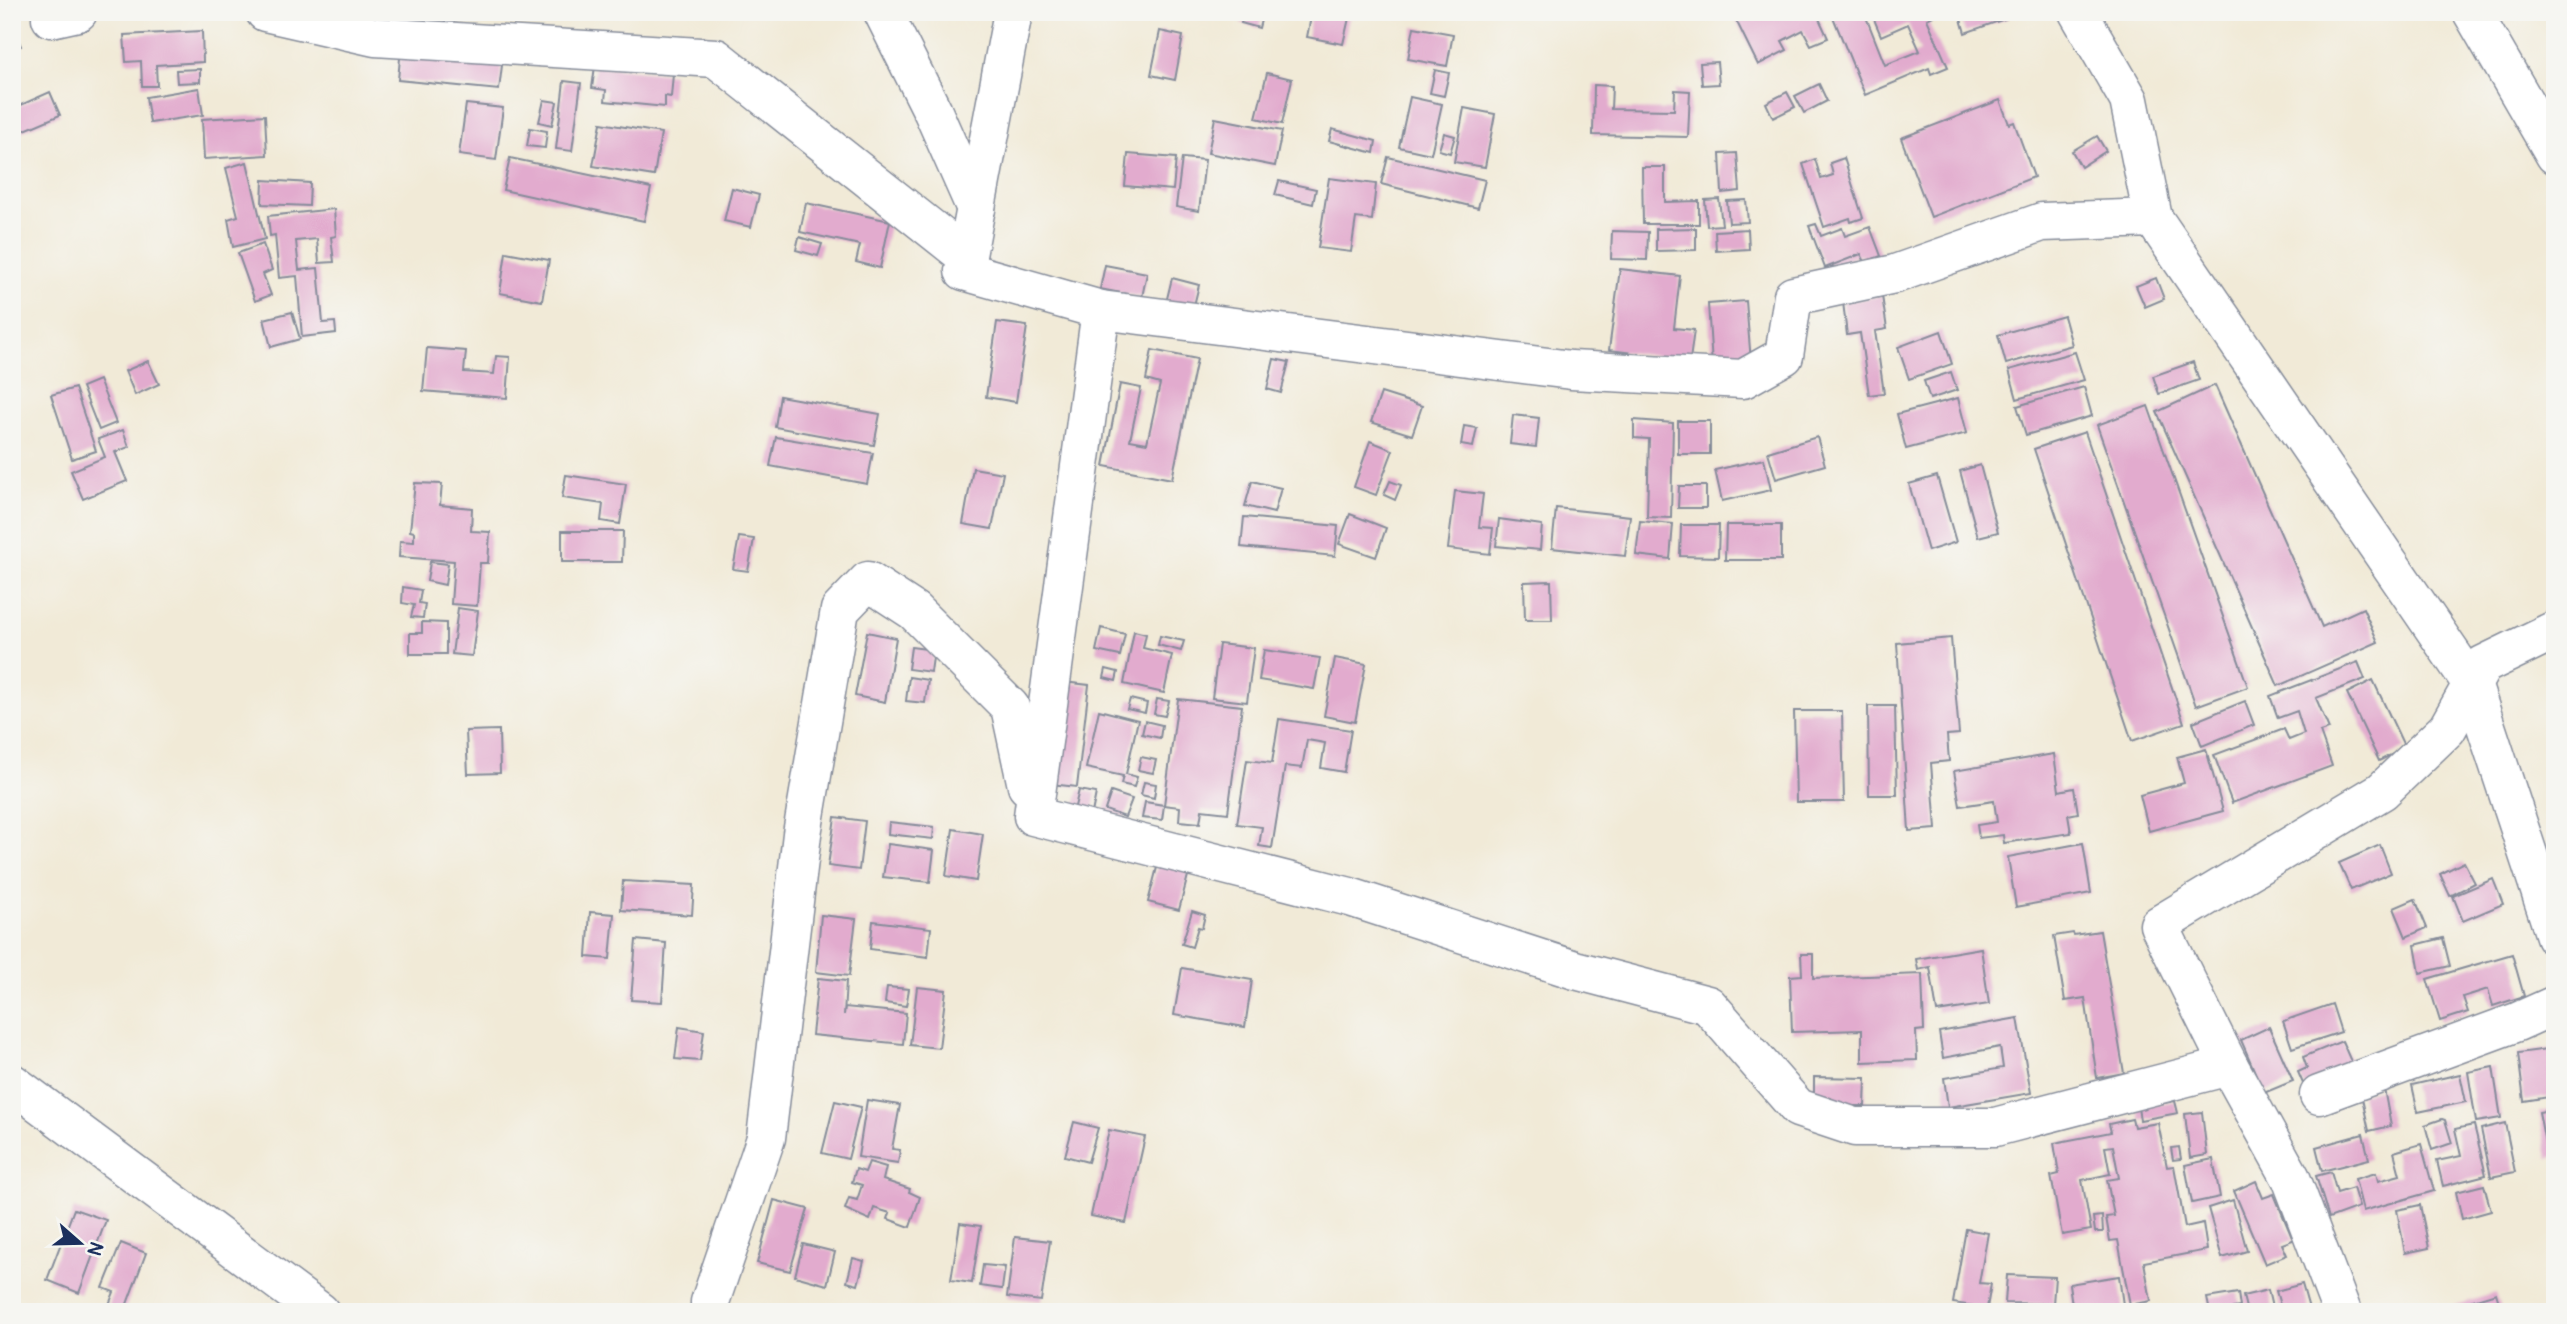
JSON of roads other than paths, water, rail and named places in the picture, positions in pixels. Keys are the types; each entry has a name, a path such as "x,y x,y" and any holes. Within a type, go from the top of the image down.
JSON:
{"street":[{"path":"265,12 716,58 967,257"},
{"path":"883,12 933,111 976,209"},
{"path":"1013,12 964,271 1101,310 1571,370 1743,379 1784,356 1793,296 1895,274 2042,222 2153,218"},
{"path":"2077,12 2129,100 2153,218 2472,684 2555,936"},
{"path":"2472,12 2555,155"},
{"path":"1033,816 1101,310"},
{"path":"710,1312 710,1302 766,1138 802,834 840,610 868,581 915,611 1010,707 1033,816"},
{"path":"2342,1312 2291,1178 2229,1066 2159,926 2382,791 2447,729 2483,665 2555,630"},
{"path":"1033,816 1350,897 1575,970 1708,1005 1798,1108 1856,1127 1995,1128 2229,1066"},
{"path":"2319,1094 2517,1022 2555,1005"},
{"path":"12,1083 320,1312"}]}
